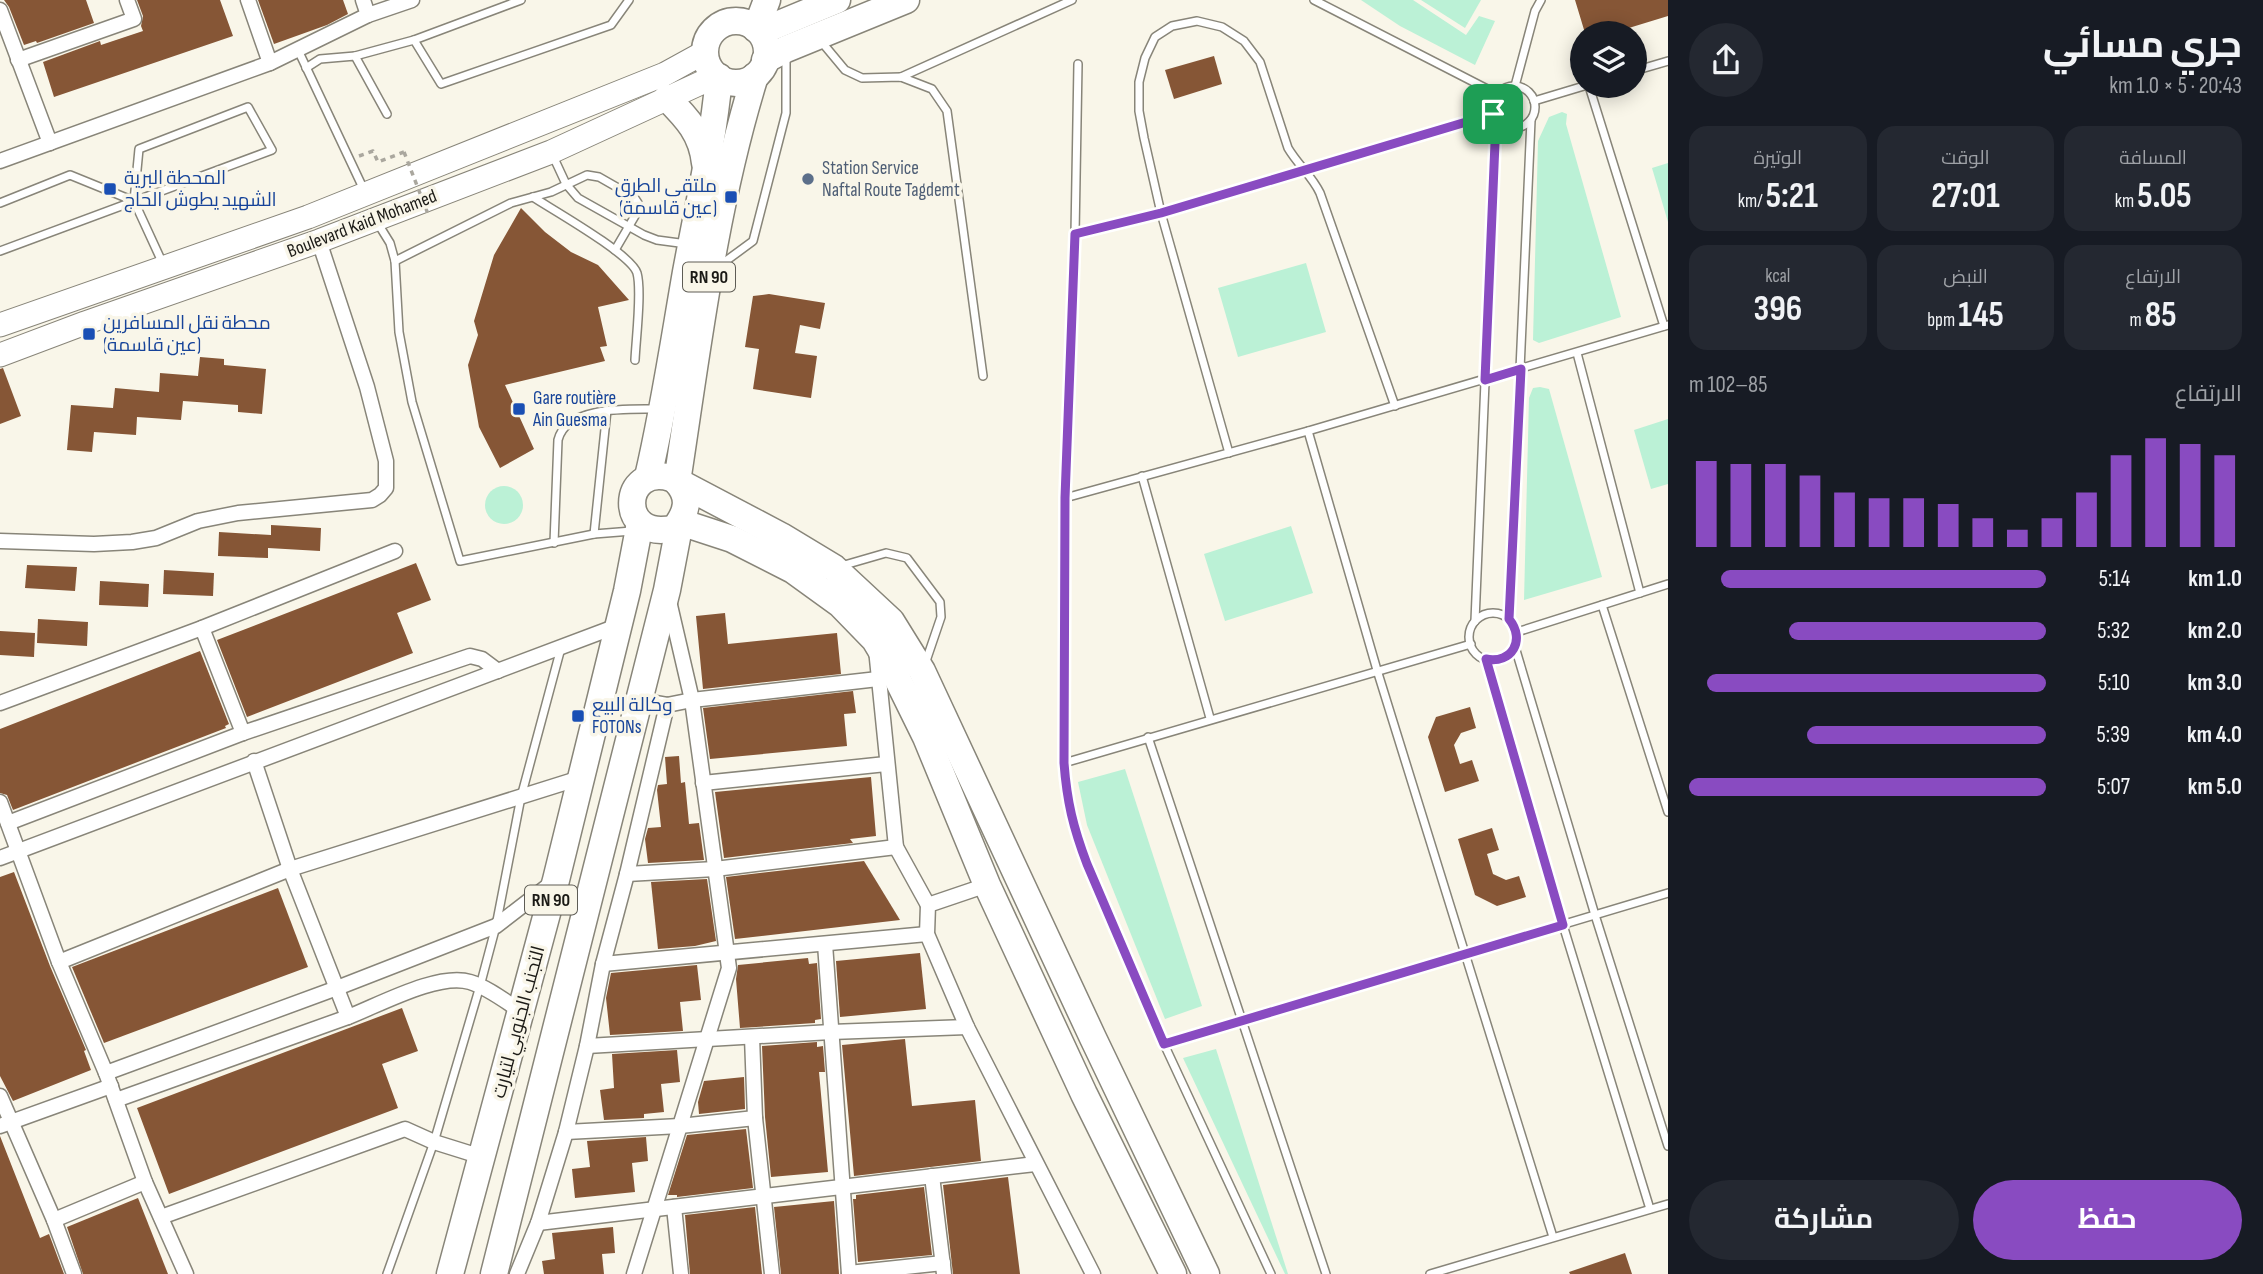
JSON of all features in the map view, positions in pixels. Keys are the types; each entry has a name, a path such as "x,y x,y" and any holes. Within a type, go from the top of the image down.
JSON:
{"highway":[{"path":"731,0 718,26 708,37 705,52 708,65 717,77 741,82 769,62 817,37 906,0"},
{"path":"767,0 758,30 769,62"},
{"path":"758,30 829,0"},
{"path":"718,26 726,22 742,21 758,30"},
{"name":"RN 90","path":"677,482 725,185 769,62"},
{"name":"RN 90","path":"648,477 664,409 713,131 717,77"},
{"path":"667,98 694,127 700,140 706,168"},
{"path":"677,482 686,497 685,515 680,522 675,528 664,531 640,527 634,516 632,498 635,489 648,477 663,475 677,482 781,536 834,568 891,621 922,671 1206,1274"},
{"path":"680,522 733,539 793,570 840,604 875,640 926,737 987,884 1089,1105 1173,1274"},
{"name":"التجنب الجنوبي لتيارت","path":"494,1274 667,590 680,522"},
{"name":"التجنب الجنوبي لتيارت","path":"450,1274 556,880 640,527"}],"main road":[{"name":"Boulevard Kaid Mohamed","path":"0,325 366,194 665,74 705,52"},
{"name":"Boulevard Kaid Mohamed","path":"0,355 319,241 551,152 717,77"}],"street":[{"path":"18,60 134,19 127,0"},
{"path":"248,0 270,63"},
{"path":"363,0 368,15"},
{"path":"0,161 270,63 368,15 412,0"},
{"path":"0,9 50,143"},
{"path":"0,541 94,544 132,542 156,538 198,521 238,513 372,500 380,495 386,488 386,461 367,387 319,241"},
{"path":"0,702 202,628 395,551"},
{"path":"634,1274 729,968 692,699 667,590"},
{"path":"0,858 617,626"},
{"path":"202,628 243,733"},
{"path":"875,640 896,847 928,905 927,934 967,1027 1093,1274"},
{"path":"8,822 243,733 470,656 482,659 498,671"},
{"path":"638,700 667,705 692,699 878,679"},
{"path":"517,1274 538,1223 566,1132 603,964 667,705"},
{"path":"254,761 290,869 348,1017"},
{"path":"704,783 886,764"},
{"path":"59,962 290,869 580,778"},
{"path":"0,802 59,962 111,1087 145,1182 186,1274"},
{"path":"627,874 715,869 896,847"},
{"path":"111,1087 337,988 496,926 556,880"},
{"path":"928,905 987,884"},
{"path":"603,964 927,934"},
{"path":"825,944 849,1274 944,1268 932,1176"},
{"path":"5,1124 111,1087 348,1017 446,979 469,981 522,1012"},
{"path":"587,1046 967,1027"},
{"path":"752,1037 755,1118 772,1274"},
{"path":"0,1096 5,1124 54,1220 74,1274"},
{"path":"566,1132 680,1126 755,1118"},
{"path":"161,1216 405,1129 434,1142 482,1157"},
{"path":"538,1223 1035,1164"},
{"path":"54,1220 145,1182"},
{"path":"674,1207 681,1274"}],"lane":[{"path":"306,68 320,59 355,55 414,40 521,0"},
{"path":"414,40 440,84 611,25 629,0"},
{"path":"817,37 845,69 862,78 901,76 1072,0"},
{"path":"1314,0 1497,94"},
{"path":"1515,86 1535,11 1541,0"},
{"path":"1229,453 1161,213 1139,111 1139,82 1144,58 1155,37 1172,26 1197,21 1222,27 1244,41 1260,62 1288,148 1295,160 1314,180 1320,193 1395,406"},
{"path":"298,51 366,194"},
{"path":"355,55 387,114"},
{"path":"1647,67 1668,61"},
{"path":"709,272 753,241 786,113 769,62"},
{"path":"1078,64 1065,498 1064,763 1067,798 1076,834 1164,1044 1271,1274"},
{"path":"901,76 932,89 947,111 983,376"},
{"path":"1475,621 1493,104 1497,94 1505,88 1515,86 1527,90 1534,101 1534,114 1525,126 1509,128 1494,116"},
{"path":"1534,101 1570,91"},
{"path":"1065,498 1395,406 1666,325 1591,98"},
{"path":"0,251 134,201 272,150 248,107 139,149 134,201 164,268"},
{"path":"1075,234 1161,213 1494,116"},
{"path":"1509,619 1531,120"},
{"path":"551,152 566,184 578,198 650,238 692,245"},
{"path":"0,203 70,175 134,201"},
{"path":"395,261 504,206 551,192 580,177 592,175 634,197 638,202 639,209 615,250"},
{"path":"533,197 630,261 637,275 635,360"},
{"path":"376,219 390,243 395,261 399,332 409,390 460,561 640,527"},
{"path":"1577,353 1640,593"},
{"path":"554,543 560,433 567,423 607,410 664,409"},
{"path":"594,534 607,410"},
{"path":"1308,431 1377,670 1553,1237"},
{"path":"1142,477 1210,718"},
{"path":"834,568 886,553 907,558 940,602 941,617 922,671"},
{"path":"1517,632 1668,584"},
{"path":"1602,605 1668,812"},
{"path":"1515,647 1503,659 1486,659 1479,656 1471,643 1471,628 1475,621 1485,614 1498,613 1509,619 1517,632 1515,647 1668,1146"},
{"path":"1064,763 1471,643"},
{"path":"387,1274 434,1142 480,986 496,926 521,797 562,648"},
{"path":"1486,659 1563,925 1650,1209"},
{"path":"1149,737 1326,1274"},
{"path":"1164,1044 1668,893"},
{"path":"1430,1274 1668,1203"}],"path":[{"path":"373,151 378,162 404,152 428,214"}],"green space":[{"path":"1361,0 1413,0 1466,35 1479,16 1495,21 1475,65 1400,26"},
{"path":"1421,0 1481,0 1465,28"},
{"path":"1562,112 1567,114 1566,124 1621,317 1539,343 1533,340 1538,141 1549,117"},
{"path":"1668,163 1668,222 1652,168"},
{"path":"1306,263 1326,332 1238,357 1218,288"},
{"path":"1533,388 1549,389 1602,577 1524,600 1529,398"},
{"path":"1668,419 1668,484 1651,489 1634,430"},
{"path":"504,486 518,491 523,505 518,519 504,524 490,519 485,505 490,491"},
{"path":"1291,526 1313,593 1225,621 1204,554"},
{"path":"1125,769 1202,1006 1165,1019 1087,825 1078,782"},
{"path":"1216,1049 1288,1274 1285,1274 1183,1058"}],"building":[{"path":"4,0 86,0 94,23 24,45"},
{"path":"137,0 220,0 233,36 54,97 43,62 100,41 101,45 143,31 143,16"},
{"path":"258,0 343,0 348,14 327,25 274,44"},
{"path":"1575,0 1668,0 1668,16 1647,22 1581,21"},
{"path":"1214,56 1222,84 1174,99 1165,70"},
{"path":"521,208 545,232 571,252 598,265 629,300 598,307 607,346 600,347 605,361 505,385 534,449 500,468 479,427 468,365 478,335 474,321 494,255"},
{"path":"769,294 825,303 820,329 800,325 795,353 817,356 811,398 753,389 759,349 745,347 753,296"},
{"path":"200,357 224,359 224,365 266,369 262,414 238,412 238,405 183,401 181,420 137,417 136,435 94,432 92,452 67,450 71,405 113,408 115,388 159,392 160,373 198,376"},
{"path":"3,368 21,416 0,424 0,369"},
{"path":"271,525 321,528 320,551 268,548 268,558 218,556 219,532 271,535"},
{"path":"416,563 431,600 397,613 413,653 247,717 217,640"},
{"path":"27,565 77,567 75,591 25,588"},
{"path":"164,570 214,573 213,596 163,594"},
{"path":"100,581 149,584 148,607 99,605"},
{"path":"725,613 728,644 837,633 841,674 703,689 696,616"},
{"path":"38,619 88,622 87,646 37,643"},
{"path":"0,631 35,633 34,657 0,655"},
{"path":"200,651 229,724 226,728 13,810 7,795 0,793 0,729"},
{"path":"853,691 856,713 844,714 847,746 710,759 703,708"},
{"path":"1470,707 1476,728 1461,733 1454,745 1460,764 1472,760 1479,781 1445,792 1428,737 1436,717"},
{"path":"679,756 681,783 685,782 689,824 699,823 704,860 648,863 645,839 648,828 661,827 657,790 658,785 667,784 665,757"},
{"path":"871,777 876,836 850,839 853,843 724,858 715,792"},
{"path":"1492,828 1499,850 1487,854 1493,874 1506,880 1519,876 1526,897 1497,906 1475,895 1458,839"},
{"path":"864,861 900,920 735,939 726,877"},
{"path":"14,872 86,1050 84,1051 91,1070 13,1101 0,1076 0,877"},
{"path":"707,879 716,941 658,949 651,882"},
{"path":"278,888 308,967 104,1043 72,967"},
{"path":"920,953 926,1009 840,1017 836,961"},
{"path":"808,958 809,964 817,963 821,1019 815,1020 815,1023 740,1028 736,979 738,965"},
{"path":"697,965 701,1000 680,1002 683,1031 610,1035 606,998 611,973"},
{"path":"402,1008 418,1051 382,1064 398,1108 169,1194 137,1108"},
{"path":"905,1039 912,1106 975,1100 981,1161 854,1176 842,1045"},
{"path":"817,1042 817,1047 823,1046 825,1072 819,1072 828,1172 771,1177 762,1046"},
{"path":"677,1050 680,1082 661,1084 664,1112 644,1114 644,1118 604,1120 600,1090 614,1088 612,1054"},
{"path":"744,1077 745,1109 699,1114 698,1102 704,1081"},
{"path":"746,1129 753,1188 677,1197 668,1195 687,1135"},
{"path":"0,1136 40,1238 49,1234 64,1274 0,1274"},
{"path":"646,1137 648,1161 632,1163 635,1192 575,1198 572,1169 590,1167 587,1141"},
{"path":"1008,1177 1020,1274 953,1274 943,1185"},
{"path":"924,1187 932,1255 858,1262 853,1199 856,1199 856,1195"},
{"path":"138,1198 168,1274 83,1274 67,1227"},
{"path":"834,1201 839,1274 781,1274 774,1207"},
{"path":"755,1207 762,1274 690,1274 685,1215"},
{"path":"613,1227 615,1253 602,1254 604,1274 544,1274 542,1261 555,1259 552,1233"},
{"path":"1625,1253 1632,1274 1569,1272"}],"place":[{"name":"Station Service Naftal Route Tagdemt","path":"808,179"},
{"name":"المحطة البرية الشهيد يطوش الحاج","path":"110,189"},
{"name":"ملتقى الطرق (عين قاسمة)","path":"731,197"},
{"name":"محطة نقل المسافرين (عين قاسمة)","path":"89,334"},
{"name":"Gare routière Ain Guesma","path":"519,409"},
{"name":"وكالة البيع FOTONs","path":"578,716"}],"route":[{"path":"1493,114 1496,119 1485,380 1521,369 1509,619 1517,632 1517,639 1515,647 1503,659 1486,659 1563,925 1164,1044 1087,864 1067,798 1064,763 1065,498 1075,234 1161,213 1493,114"}]}
